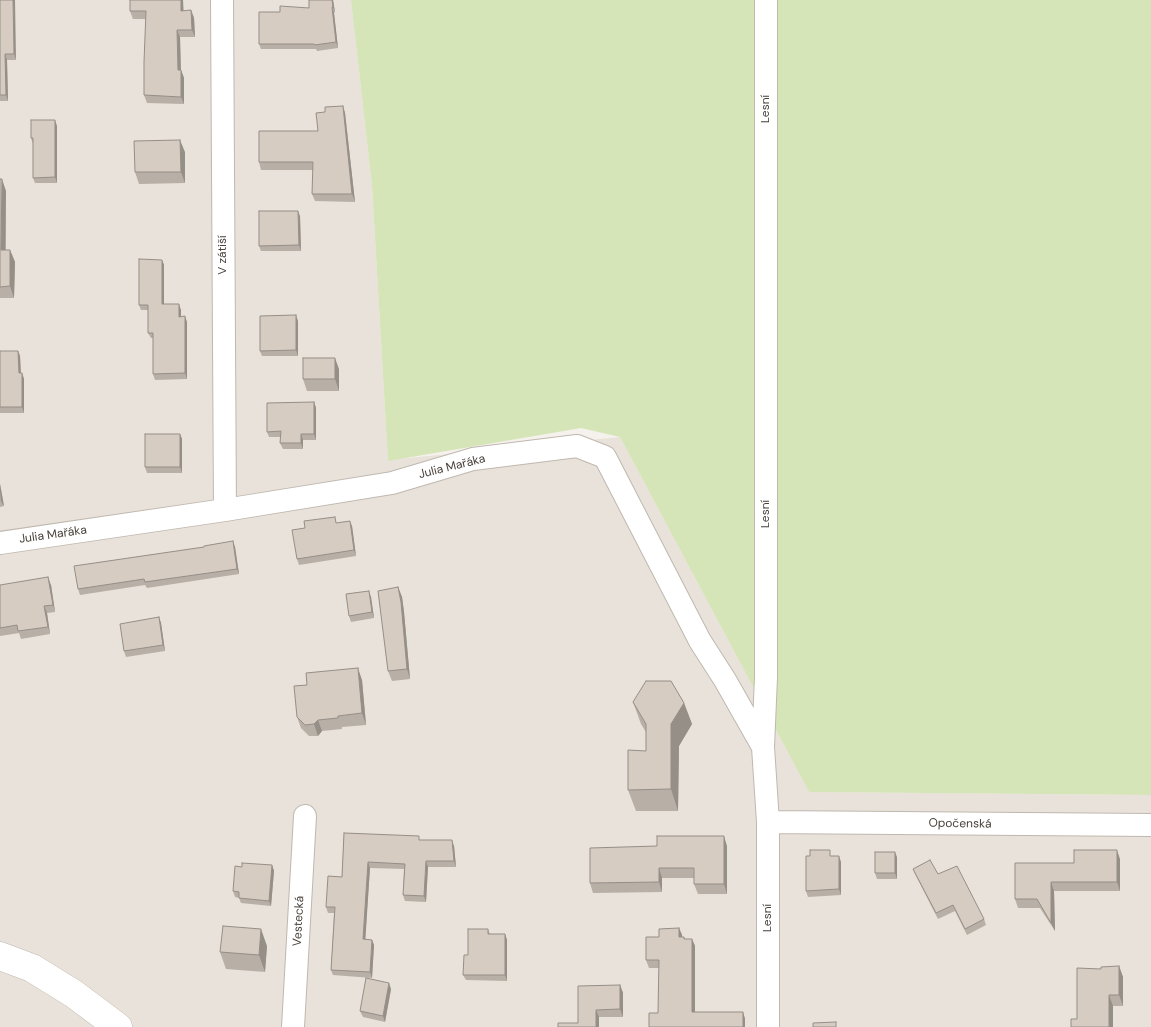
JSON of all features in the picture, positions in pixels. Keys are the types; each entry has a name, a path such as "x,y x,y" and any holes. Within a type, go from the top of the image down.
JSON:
{"street":[{"name":"V zátiší","path":"222,0 225,510"},
{"name":"Lesní","path":"766,0 766,677 763,747 768,822 768,1027"},
{"name":"Julia Mařáka","path":"0,543 392,483 473,459 577,446 605,457 700,641 725,680 763,747"},
{"path":"725,680 745,684 766,677"},
{"name":"Vestecká","path":"293,1027 305,816"},
{"name":"Opočenská","path":"768,822 1151,825"},
{"path":"0,956 32,968 74,994 118,1027"}],"shaded area":[{"path":"0,0 351,0 372,186 388,460 620,437 809,792 1151,795 1151,1027 0,1027"}],"green space":[{"path":"351,0 1151,0 1151,795 809,792 620,437 581,428 388,461 372,186"}],"building":[{"path":"0,0 13,0 14,54 5,54 6,95 0,95"},
{"path":"130,0 181,0 181,11 191,10 192,30 177,30 178,70 181,70 181,97 144,95 146,11 130,11"},
{"path":"309,0 332,0 336,42 315,45 259,44 259,12 280,12 280,6 309,8"},
{"path":"343,106 352,194 312,194 313,162 259,162 259,131 318,131 316,113 325,112 325,107"},
{"path":"31,120 55,120 55,177 33,178"},
{"path":"180,140 181,172 135,172 134,141"},
{"path":"0,179 2,179 1,250 10,250 10,286 0,287"},
{"path":"259,211 298,211 299,245 259,246"},
{"path":"139,259 162,260 162,304 179,304 179,317 185,316 185,373 153,374 153,333 148,333 148,305 139,305"},
{"path":"296,315 296,350 260,351 260,316"},
{"path":"0,351 18,351 19,373 22,373 22,407 0,407"},
{"path":"303,358 335,358 335,379 303,379"},
{"path":"314,402 314,434 301,434 301,443 280,443 281,431 267,432 267,403"},
{"path":"145,434 180,434 180,467 145,467"},
{"path":"335,517 336,523 350,521 354,550 297,559 292,530 305,528 304,521"},
{"path":"233,541 237,569 145,582 144,579 78,589 74,566"},
{"path":"48,577 53,605 44,606 48,627 18,631 17,625 0,628 0,585"},
{"path":"398,587 407,669 388,671 378,591"},
{"path":"369,591 372,612 349,616 346,594"},
{"path":"159,617 163,645 124,651 120,624"},
{"path":"358,668 362,713 318,720 314,724 305,725 297,717 294,686 307,685 306,673"},
{"path":"646,681 671,681 684,703 671,724 671,789 628,790 628,750 646,751 646,724 633,702"},
{"path":"344,833 419,836 419,840 452,840 454,861 426,861 424,896 403,895 405,864 368,862 363,939 372,940 370,972 331,970 335,907 326,907 328,876 342,877"},
{"path":"657,836 724,836 724,884 694,884 694,868 659,868 659,882 590,883 590,848 657,846"},
{"path":"810,850 830,850 830,856 839,856 839,889 806,891 806,856 810,856"},
{"path":"1074,850 1117,850 1117,882 1051,882 1051,923 1037,899 1015,899 1015,863 1074,863"},
{"path":"875,852 895,852 895,873 875,873"},
{"path":"930,860 938,874 957,866 984,919 965,929 953,905 936,913 913,869"},
{"path":"242,863 272,865 269,901 239,898 239,892 233,891 235,866 242,867"},
{"path":"223,926 261,929 259,955 220,952"},
{"path":"679,928 679,937 692,939 692,1012 743,1012 743,1027 649,1027 649,1013 658,1013 659,960 646,960 646,937 659,937 659,929"},
{"path":"468,929 488,929 488,934 505,934 505,975 463,975 464,955 468,955"},
{"path":"1119,966 1119,995 1109,995 1109,1027 1071,1027 1071,1019 1077,1019 1077,968 1101,969 1101,967"},
{"path":"366,978 389,983 383,1016 360,1011"},
{"path":"620,985 620,1009 596,1010 596,1027 558,1027 558,1023 578,1023 578,986"},
{"path":"836,1022 836,1027 813,1027 813,1023"}]}
